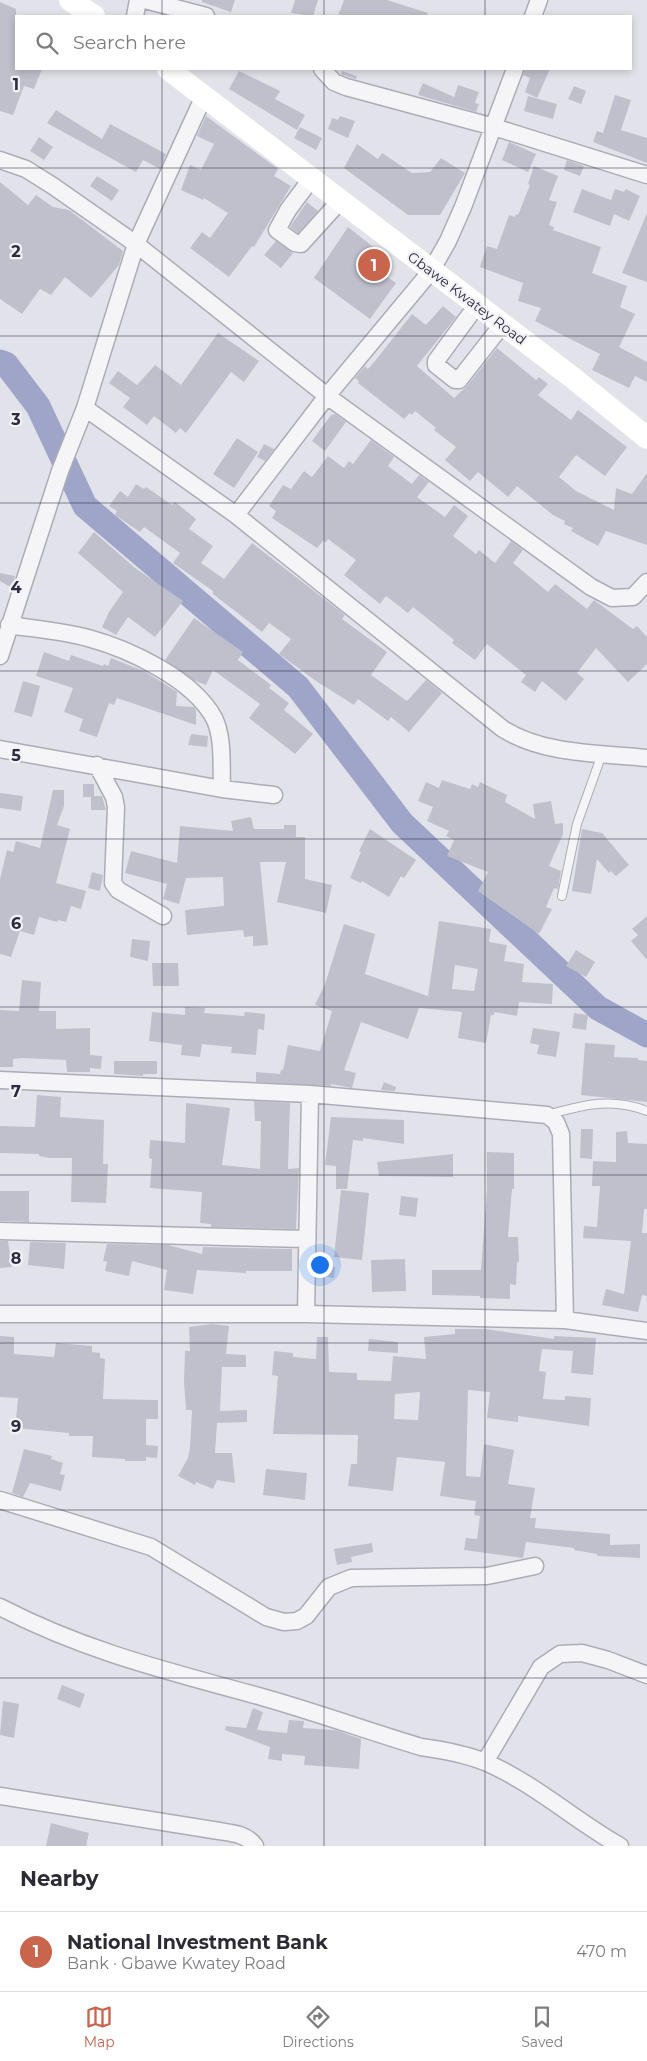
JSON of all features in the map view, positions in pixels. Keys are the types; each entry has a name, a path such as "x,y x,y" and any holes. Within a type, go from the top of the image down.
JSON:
{"street":[{"path":"70,0 92,15"},
{"path":"135,15 138,0"},
{"path":"145,0 202,15"},
{"path":"533,15 539,0"},
{"name":"Gbawe Kwatey Road","path":"169,70 477,305 647,438"},
{"path":"323,70 334,82 346,87 494,127 647,175"},
{"path":"236,515 327,396 431,271 452,232 494,127 514,70"},
{"path":"0,656 60,471 85,408 136,244 204,96"},
{"path":"0,160 26,169 136,244 327,396 591,587 612,598 633,597 647,582"},
{"path":"311,179 284,216 277,230 295,243 301,244 340,201"},
{"path":"477,305 436,361 436,364 455,380 458,380 502,325"},
{"path":"85,408 236,515 503,729 534,744 647,758"},
{"path":"9,625 88,638 135,656 185,684 214,719 220,742 222,789"},
{"path":"0,748 222,789 274,795"},
{"path":"98,765 114,797 116,807 113,884 118,890 163,916"},
{"path":"0,1080 310,1094 547,1115 556,1122 561,1134 565,1320"},
{"path":"306,1314 310,1094"},
{"path":"0,1231 306,1239"},
{"path":"0,1314 306,1314 565,1320 647,1331"},
{"path":"0,1500 151,1547 266,1617 284,1622 297,1621 306,1616 329,1587 351,1578 487,1576 535,1566"},
{"path":"0,1607 39,1627 131,1662 262,1697 421,1747 449,1751 485,1762 508,1774 620,1846"},
{"path":"485,1762 541,1667 560,1654 582,1653 591,1655 647,1676"},
{"path":"0,1796 226,1832 251,1840 255,1846"}],"lane":[{"path":"562,896 577,824 602,753"},
{"path":"547,1115 599,1102 632,1105 647,1110"}],"building":[{"path":"202,0 235,0 231,12 202,2"},
{"path":"295,0 318,0 313,15 291,13"},
{"path":"344,0 387,0 428,13 427,15 338,15"},
{"path":"0,2 16,9 15,70 42,70 34,89 24,86 13,115 0,111"},
{"path":"525,70 550,70 537,98 525,92 530,78 523,75"},
{"path":"239,71 280,91 275,99 305,115 297,130 229,89"},
{"path":"342,71 357,76 356,79 341,74"},
{"path":"423,83 454,97 458,85 479,92 475,103 479,104 476,112 418,95"},
{"path":"574,86 586,91 581,104 568,99"},
{"path":"615,95 631,100 621,130 647,138 647,163 593,142 597,131 603,133"},
{"path":"528,96 557,104 553,119 524,111"},
{"path":"56,110 102,139 110,124 166,154 160,169 143,160 136,172 47,123"},
{"path":"206,116 278,169 274,176 291,186 254,247 252,246 229,277 190,248 202,232 210,238 228,213 204,198 203,200 181,190 190,165 201,170 214,144 197,136"},
{"path":"340,116 355,121 348,138 328,129 332,118 338,120"},
{"path":"300,127 322,138 316,150 294,138"},
{"path":"39,137 53,147 44,160 30,151"},
{"path":"509,142 536,154 528,172 502,160"},
{"path":"357,144 378,159 382,153 412,173 430,172 441,158 465,173 440,215 408,215 344,168"},
{"path":"567,160 584,166 580,176 564,170"},
{"path":"534,166 558,176 549,200 557,202 549,225 554,227 553,230 601,247 592,273 627,286 620,307 635,314 619,347 647,362 647,382 635,376 629,388 592,370 600,354 535,321 541,308 518,301 523,283 480,267 487,246 497,249 509,215 515,217 516,214 518,215 530,185 528,184"},
{"path":"97,176 119,190 112,201 90,186"},
{"path":"0,182 28,205 36,195 53,207 69,210 123,251 119,265 91,298 65,277 51,295 40,289 22,314 0,299"},
{"path":"582,189 611,200 615,189 624,192 626,189 640,196 629,221 614,214 610,226 573,212"},
{"path":"307,202 318,211 298,233 290,227"},
{"path":"647,213 647,282 622,273"},
{"path":"348,227 376,249 370,258 388,270 384,275 396,283 370,319 314,278"},
{"path":"276,241 293,253 281,268 264,255"},
{"path":"443,306 456,317 417,366 454,398 467,386 497,348 536,380 539,377 548,384 538,395 571,420 578,410 627,447 605,476 576,455 559,477 576,491 614,510 616,488 632,494 647,473 647,545 606,531 598,546 571,531 573,528 564,524 565,521 553,515 517,486 508,497 478,472 470,481 445,460 456,447 434,430 436,428 415,411 404,419 358,383 359,381 355,378 365,366 368,369 412,314 426,325"},
{"path":"218,333 259,361 244,382 231,372 186,433 180,428 176,433 154,416 147,425 123,407 130,398 109,383 118,371 137,385 155,365 181,385"},
{"path":"335,414 346,422 325,451 312,441 331,415"},
{"path":"237,438 258,452 234,488 213,474"},
{"path":"371,440 394,457 388,466 412,484 419,475 429,482 417,497 445,517 454,505 468,516 453,536 476,554 479,550 495,563 511,541 523,550 513,563 548,592 555,584 587,609 594,600 633,629 637,626 647,637 647,664 628,682 596,648 577,673 584,679 566,701 542,681 535,692 521,682 526,675 487,644 475,660 452,643 454,640 413,607 408,613 386,596 380,604 344,575 356,560 328,539 326,542 323,541 317,548 272,518 276,511 269,506 283,485 291,489 304,471 312,477 328,456 344,468 349,461 353,464"},
{"path":"264,444 274,449 265,461 257,457"},
{"path":"136,484 144,489 146,487 172,505 175,502 196,519 189,529 213,546 201,563 224,579 252,543 345,615 342,619 387,652 371,675 407,701 426,680 442,693 409,732 391,717 388,721 358,699 354,705 316,681 279,654 291,639 269,623 262,632 213,594 213,591 173,563 180,553 144,527 140,532 115,515 117,511 109,506 120,491 128,497"},
{"path":"94,532 135,568 183,601 155,637 128,617 116,635 102,627 109,612 123,592 78,553"},
{"path":"0,573 15,576 12,588 0,581"},
{"path":"194,618 243,652 238,660 271,685 269,688 289,703 284,710 313,734 295,754 249,718 260,704 213,670 206,685 193,680 165,660"},
{"path":"44,652 69,661 71,655 103,666 104,664 108,666 111,658 146,672 177,692 176,706 194,707 196,710 196,725 117,698 114,705 109,703 97,737 79,731 83,719 64,712 73,688 36,676"},
{"path":"23,681 40,686 32,717 14,712"},
{"path":"191,734 208,736 207,747 188,745"},
{"path":"442,780 470,789 472,784 478,787 480,782 507,795 505,802 535,819 533,804 551,801 555,824 563,823 563,834 549,866 561,871 558,889 554,888 546,907 552,909 539,934 478,891 488,872 447,856 454,840 446,836 449,831 427,821 433,807 418,801 426,782 439,788"},
{"path":"83,784 94,784 94,796 102,796 106,810 91,810 91,797 83,797"},
{"path":"53,790 64,790 64,806 57,825 70,829 56,883 86,891 81,909 71,906 66,922 58,920 57,922 39,917 34,935 20,931 11,957 0,954 0,879 7,850 13,852 16,841 40,848"},
{"path":"0,793 23,796 21,811 0,808"},
{"path":"251,817 254,829 284,829 284,825 296,825 296,837 305,837 305,879 332,885 326,913 277,902 286,862 260,862 268,945 253,946 253,936 244,937 243,930 187,935 185,910 224,906 223,877 186,878 179,904 163,899 167,884 125,873 131,851 177,863 180,826 233,831 231,821"},
{"path":"370,829 416,860 404,878 401,876 389,897 362,881 361,883 350,878 361,852 359,851"},
{"path":"582,829 602,833 629,865 616,876 611,871 609,873 597,859 591,894 572,891"},
{"path":"92,872 103,875 100,891 88,888"},
{"path":"647,916 647,960 631,941 638,935 632,929"},
{"path":"439,921 491,929 489,942 507,945 504,961 524,964 522,982 553,984 552,1004 519,1002 517,1016 494,1012 494,1015 491,1015 486,1043 458,1038 462,1012 419,1008 408,1039 361,1022 344,1070 356,1073 352,1088 331,1084 331,1086 256,1082 256,1072 280,1074 281,1070 283,1070 288,1045 320,1051 332,1011 315,1005 325,984 344,924 375,934 365,974 428,996","holes":["455,965 478,969 474,991 452,989"]},
{"path":"132,939 150,941 148,961 130,957"},
{"path":"576,950 595,962 586,977 566,966"},
{"path":"152,963 178,963 179,986 153,986"},
{"path":"22,980 41,982 39,1011 56,1011 56,1029 90,1028 90,1055 102,1056 101,1069 90,1068 90,1072 67,1072 66,1060 22,1058 13,1059 13,1067 0,1067 0,1010 19,1011"},
{"path":"185,1007 205,1008 204,1013 244,1016 245,1012 265,1014 264,1030 258,1029 256,1055 231,1053 232,1047 202,1044 200,1057 181,1055 182,1045 149,1041 152,1012 185,1015"},
{"path":"574,1013 588,1015 586,1030 572,1028"},
{"path":"533,1028 560,1032 556,1057 537,1054 539,1045 530,1043"},
{"path":"585,1043 615,1045 614,1057 638,1058 638,1060 647,1061 647,1102 581,1095"},
{"path":"114,1061 157,1061 157,1074 143,1074 143,1076 114,1074"},
{"path":"384,1082 396,1087 395,1091 381,1090"},
{"path":"37,1095 61,1097 60,1117 104,1120 103,1164 108,1164 106,1203 71,1202 72,1158 50,1158 39,1156 39,1154 0,1153 0,1126 35,1127"},
{"path":"254,1101 290,1103 288,1169 299,1168 296,1229 211,1227 211,1224 200,1223 202,1192 150,1188 152,1159 149,1158 150,1140 185,1143 186,1103 230,1108 222,1165 260,1169 261,1121 255,1121"},
{"path":"331,1117 404,1120 404,1144 363,1138 363,1141 353,1140 347,1189 336,1189 336,1166 325,1165"},
{"path":"581,1129 593,1129 592,1159 580,1158"},
{"path":"627,1131 628,1143 647,1144 647,1209 644,1209 642,1233 647,1233 647,1296 642,1295 638,1312 602,1305 606,1289 624,1294 631,1241 583,1238 584,1226 597,1227 600,1186 592,1186 593,1161 616,1162 616,1132"},
{"path":"487,1152 514,1153 514,1189 512,1189 508,1237 518,1237 519,1262 517,1262 516,1285 510,1284 510,1299 432,1295 432,1270 481,1270 487,1189"},
{"path":"453,1154 453,1177 379,1176 377,1162"},
{"path":"341,1190 369,1193 362,1260 334,1257"},
{"path":"0,1191 29,1191 29,1222 0,1221"},
{"path":"401,1196 418,1198 416,1217 399,1215"},
{"path":"0,1241 8,1241 12,1267 0,1268"},
{"path":"30,1242 66,1243 64,1269 28,1265"},
{"path":"107,1244 168,1245 202,1254 203,1247 292,1249 292,1271 246,1271 246,1273 197,1270 193,1294 164,1290 167,1270 132,1261 129,1276 105,1271 107,1262 103,1261"},
{"path":"405,1259 406,1291 372,1292 371,1260"},
{"path":"322,1265 335,1267 334,1278 321,1276"},
{"path":"212,1324 229,1326 226,1354 246,1355 246,1367 222,1367 220,1411 247,1410 247,1422 217,1423 215,1453 232,1453 235,1483 217,1480 213,1489 196,1482 195,1485 178,1476 188,1458 190,1448 192,1410 186,1410 184,1381 185,1351 190,1351 189,1327"},
{"path":"455,1329 485,1329 554,1339 554,1336 596,1338 593,1375 571,1373 573,1351 542,1349 539,1371 546,1372 543,1399 565,1400 565,1396 591,1398 589,1426 518,1416 518,1422 487,1418 490,1392 468,1390 466,1476 480,1477 484,1444 514,1450 508,1484 535,1488 530,1518 536,1518 535,1528 610,1534 610,1545 640,1544 640,1558 597,1556 597,1554 574,1550 574,1548 526,1542 523,1558 464,1550 466,1538 477,1539 480,1516 474,1515 476,1501 440,1496 445,1462 397,1457 393,1491 348,1486 351,1464 357,1464 358,1435 273,1434 278,1376 272,1375 274,1351 293,1353 293,1357 316,1359 317,1337 328,1337 329,1372 357,1373 357,1380 391,1381 393,1356 426,1359 424,1337 455,1334","holes":["420,1392 418,1420 394,1419 395,1394"]},
{"path":"0,1336 14,1337 14,1354 54,1357 56,1343 92,1346 92,1352 100,1353 100,1358 105,1359 103,1399 158,1400 158,1419 146,1419 146,1445 158,1446 157,1458 146,1457 146,1461 125,1461 125,1459 92,1457 93,1436 69,1436 69,1433 15,1428 18,1398 0,1397"},
{"path":"369,1339 398,1342 398,1353 368,1351"},
{"path":"24,1449 52,1456 51,1459 63,1463 60,1474 65,1475 61,1491 30,1483 23,1497 12,1493"},
{"path":"266,1469 307,1473 305,1500 263,1495"},
{"path":"372,1543 373,1552 351,1557 352,1562 337,1565 334,1549"},
{"path":"62,1685 85,1694 80,1708 57,1699"},
{"path":"3,1701 19,1704 14,1738 0,1735"},
{"path":"253,1708 263,1712 257,1730 287,1733 289,1720 304,1721 303,1728 335,1730 361,1739 359,1769 304,1765 305,1756 282,1754 282,1761 268,1759 270,1747 225,1730 226,1726 246,1728"},
{"path":"51,1823 89,1833 86,1846 46,1846"}],"waterway":[{"path":"0,362 6,364 38,406 85,506 298,687 402,823 598,1008 647,1035"}],"place":[{"name":"National Investment Bank","path":"374,265"}]}
